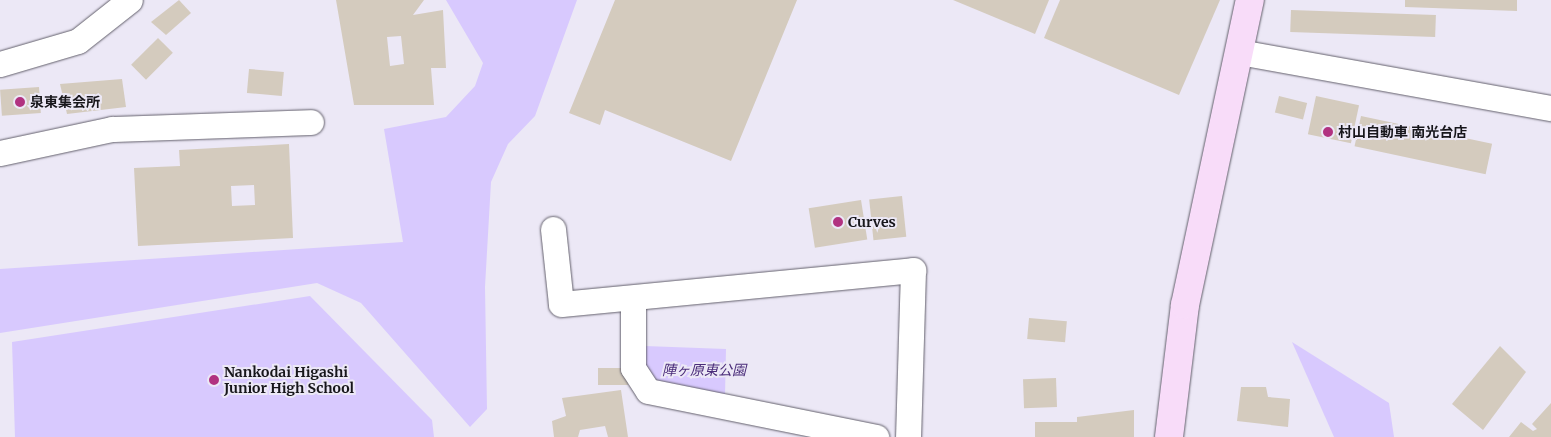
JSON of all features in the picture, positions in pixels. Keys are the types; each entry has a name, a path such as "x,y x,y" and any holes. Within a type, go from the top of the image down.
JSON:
{"street":[{"path":"0,64 78,41 130,0"},
{"path":"1169,437 1184,305 1250,0"},
{"path":"1239,52 1551,108"},
{"path":"0,153 112,129 311,122"},
{"path":"553,229 561,304 633,299 912,270 908,437"},
{"path":"633,299 633,368 648,391 876,437"}],"green space":[{"path":"446,0 577,0 535,116 508,144 491,182 485,287 487,409 470,427 361,303 317,283 0,333 0,269 403,242 384,129 446,117 475,86 483,63"},
{"name":"Nankodai Higashi Junior High School","path":"310,296 432,420 434,437 15,437 12,342"},
{"path":"1292,342 1389,403 1394,437 1334,437"},
{"name":"陣ヶ原東公園","path":"645,346 726,349 725,396 655,384 645,371"}],"building":[{"path":"179,0 191,13 166,35 151,22"},
{"path":"336,0 424,0 413,15 443,10 446,68 431,68 434,105 354,105","holes":["401,36 404,64 390,66 387,37"]},
{"path":"615,0 797,0 731,161 605,110 600,125 569,113"},
{"path":"953,0 1049,0 1035,34"},
{"path":"1060,0 1220,0 1179,95 1044,38"},
{"path":"1405,0 1517,0 1517,11 1405,7"},
{"path":"1291,10 1436,15 1435,37 1290,32"},
{"path":"158,38 173,53 146,80 131,65"},
{"path":"249,69 284,72 282,96 247,93"},
{"path":"122,79 126,107 67,114 60,84"},
{"name":"泉東集会所","path":"39,87 41,113 2,116 0,90"},
{"path":"1279,96 1307,103 1303,120 1275,112"},
{"path":"1316,96 1359,105 1351,143 1308,134"},
{"path":"1361,116 1492,144 1486,174 1355,146"},
{"path":"289,144 293,238 138,246 134,168 180,166 179,150","holes":["254,185 255,205 232,206 231,186"]},
{"path":"902,196 906,237 873,240 869,199"},
{"path":"861,200 867,240 815,248 809,208"},
{"path":"1029,318 1067,321 1065,342 1027,339"},
{"path":"1500,346 1526,372 1483,430 1452,404"},
{"path":"598,368 628,368 628,385 598,385"},
{"path":"1056,378 1057,407 1024,408 1023,379"},
{"path":"1241,387 1266,387 1268,397 1290,399 1288,427 1237,421"},
{"path":"621,390 628,437 608,437 605,426 580,430 578,437 554,437 552,421 566,416 562,398"},
{"path":"1551,403 1551,437 1509,437 1521,422 1533,431 1537,429 1532,424"},
{"path":"1134,410 1134,437 1035,437 1035,422 1077,422 1077,417"}],"place":[{"name":"泉東集会所","path":"20,102"},
{"name":"村山自動車 南光台店","path":"1328,132"},
{"name":"Curves","path":"838,222"},
{"name":"Nankodai Higashi Junior High School","path":"214,380"}]}
